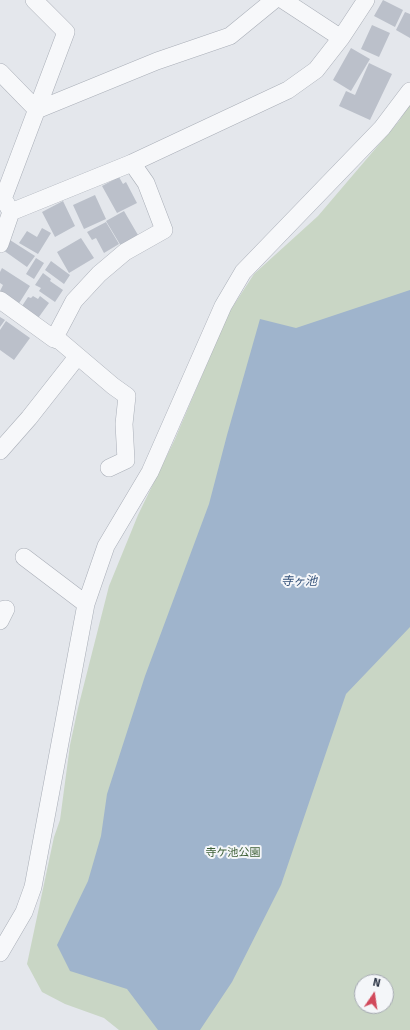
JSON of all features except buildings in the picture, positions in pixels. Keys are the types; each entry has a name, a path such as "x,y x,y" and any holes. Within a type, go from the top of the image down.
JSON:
{"street":[{"path":"0,244 5,202 66,32 34,0"},
{"path":"37,110 157,61 230,36 274,0"},
{"path":"283,0 341,38"},
{"path":"5,202 132,163 288,90 316,70 341,38 366,0"},
{"path":"0,72 37,110"},
{"path":"0,953 24,912 33,887 86,604 106,546 150,472 223,306 243,272 382,128 410,91"},
{"path":"54,339 74,301 99,274 125,252 164,230 146,183 132,163"},
{"path":"0,300 54,339 60,341 77,357 127,396 124,424 126,460 109,468"},
{"path":"0,451 29,418 77,357"},
{"path":"24,557 86,604"},
{"path":"0,610 6,609 0,621"}],"green space":[{"name":"寺ケ池公園","path":"410,104 410,1030 119,1030 104,1018 65,1004 42,992 27,964 54,837 60,820 70,745 78,708 109,586 138,515 175,439 228,314 254,274 318,216 399,121"}],"water":[{"name":"寺ヶ池","path":"410,290 410,627 346,694 281,885 232,982 200,1030 158,1030 127,989 70,971 57,945 88,881 101,836 107,794 145,676 209,504 260,319 296,328"}]}
